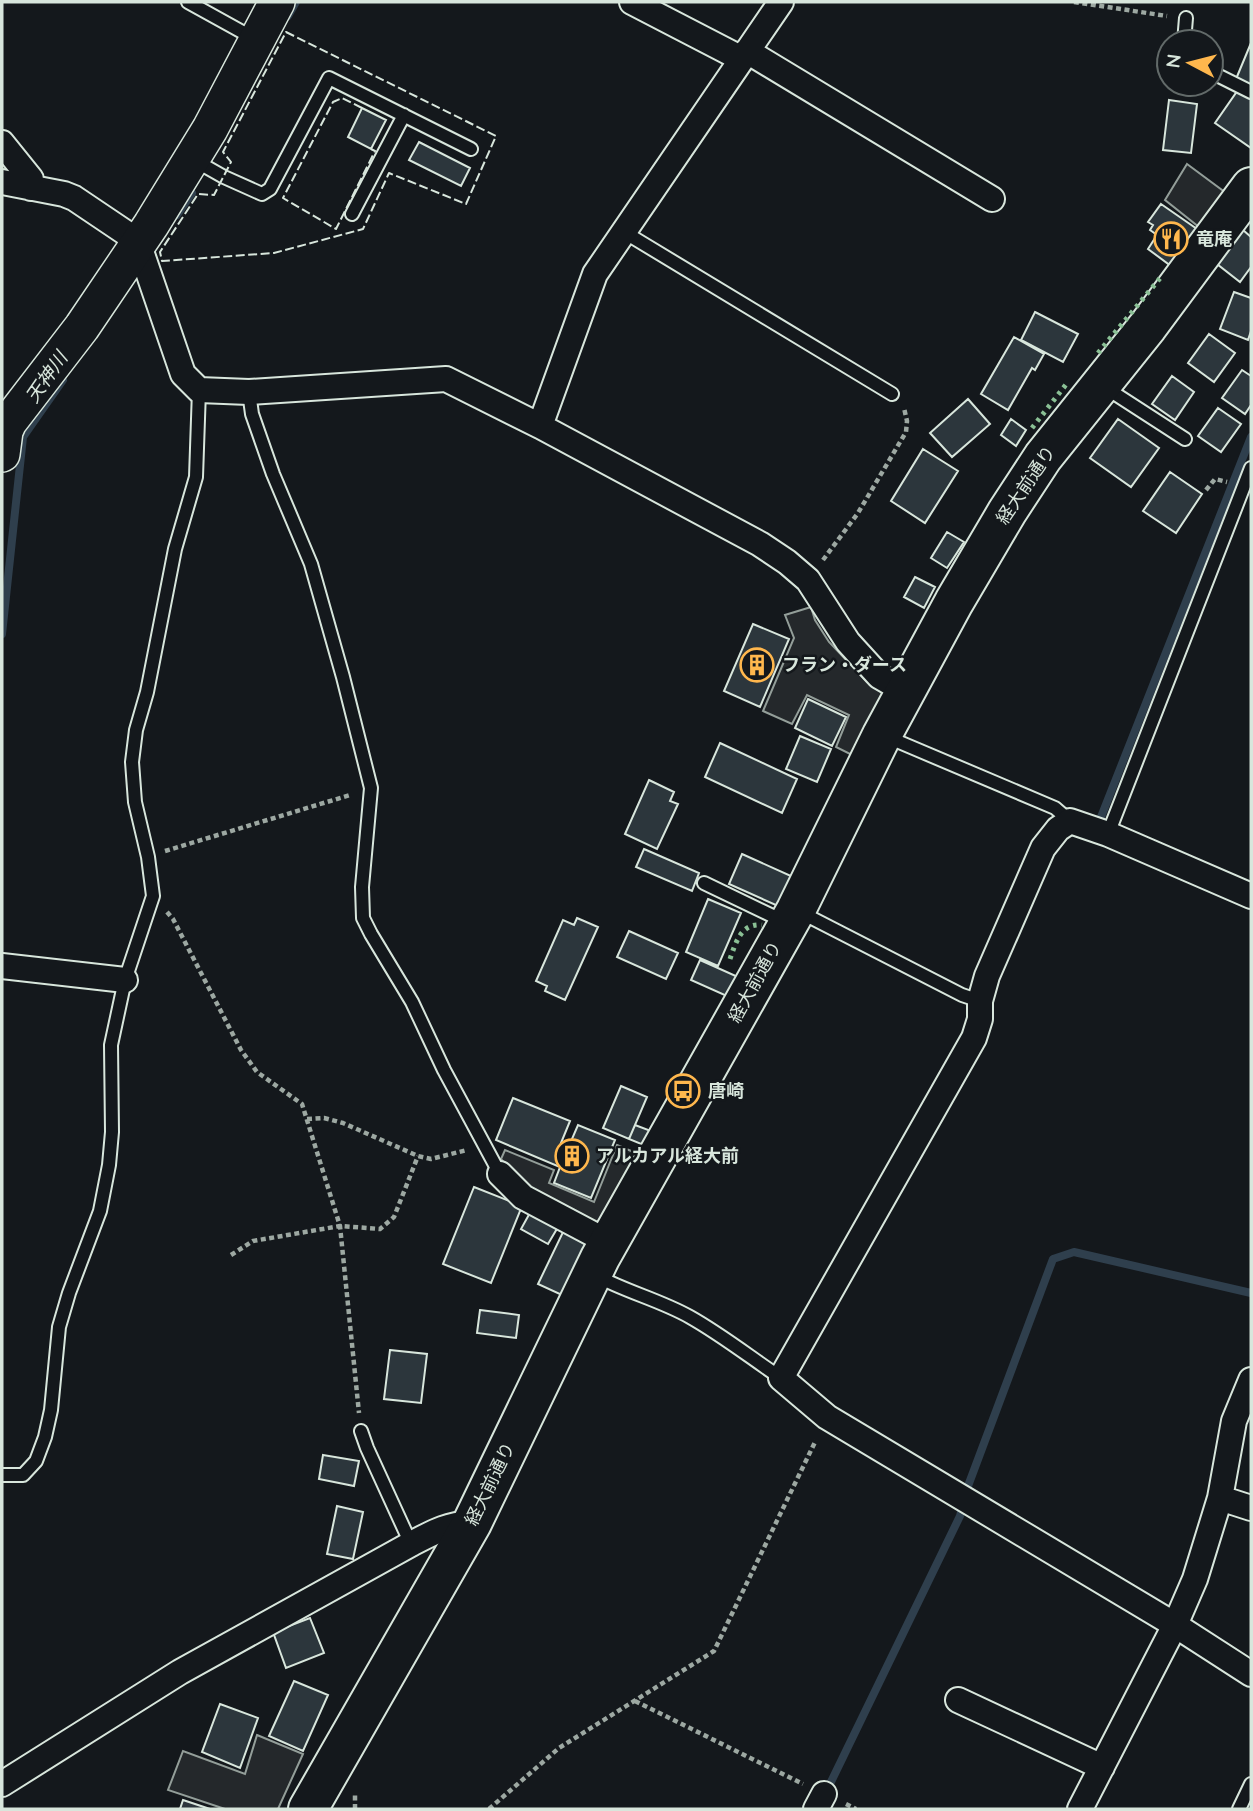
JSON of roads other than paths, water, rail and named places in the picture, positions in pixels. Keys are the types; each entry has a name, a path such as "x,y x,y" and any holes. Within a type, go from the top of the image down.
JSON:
{"main road":[{"name":"経大前通り","path":"308,1809 472,1523 600,1258 792,917 882,735 954,602 1043,457 1148,326 1251,187"}],"street":[{"path":"2,454 9,422 82,327 136,248 192,159 276,2"},
{"path":"632,2 744,55 992,199"},
{"path":"540,426 595,274 781,2"},
{"path":"2,142 31,179 31,188"},
{"path":"2,182 65,194 126,233 143,257 183,374 199,390 249,392 446,379 540,426 760,544 787,562 808,580 848,642 879,676 905,691"},
{"path":"1251,896 1108,834 1070,821 1058,829 1043,848 987,976 979,1001 980,1019 974,1038 781,1378 827,1418 1175,1625 1251,1674"},
{"path":"2,966 125,980"},
{"path":"500,1174 523,1197 600,1258"},
{"path":"1080,1809 1175,1625 1195,1579 1220,1498 1234,1421 1251,1380"},
{"path":"1220,1498 1251,1508"},
{"path":"2,1784 180,1672 437,1530 450,1525 472,1523"},
{"path":"958,1700 1102,1767"}],"lane":[{"path":"188,2 256,40"},
{"path":"1185,28 1186,18"},
{"path":"192,159 223,177 262,194 270,189 329,78 471,149"},
{"path":"1225,79 1251,92"},
{"path":"352,214 404,115"},
{"path":"624,232 892,394"},
{"path":"1100,384 1185,439"},
{"path":"2,1475 23,1475 36,1461 51,1410 60,1326 69,1293 100,1211 109,1165 112,1132 111,1045 125,980 153,896 148,857 135,802 132,762 136,730 176,549 196,477 199,390"},
{"path":"249,392 252,414 311,564 371,788 362,887 363,918 412,1002 444,1070 500,1174"},
{"path":"1108,834 1251,468"},
{"path":"882,735 1055,808 1070,821"},
{"path":"704,883 792,917 979,1001"},
{"path":"600,1258 617,1287 648,1297 691,1317 781,1378"},
{"path":"361,1430 411,1544"},
{"path":"1239,1809 1251,1784"}],"waterway":[{"name":"天神川","path":"288,16 296,2"},
{"name":"天神川","path":"177,215 192,193"},
{"name":"天神川","path":"2,634 23,437 63,380"},
{"path":"1101,817 1251,437"},
{"path":"829,1786 960,1516 968,1486 1053,1259 1074,1252 1251,1293"}],"place":[{"name":"竜庵","path":"1171,239"},
{"name":"フラン・ダース","path":"757,665"},
{"name":"唐崎","path":"683,1091"},
{"name":"アルカアル経大前","path":"572,1156"}]}
